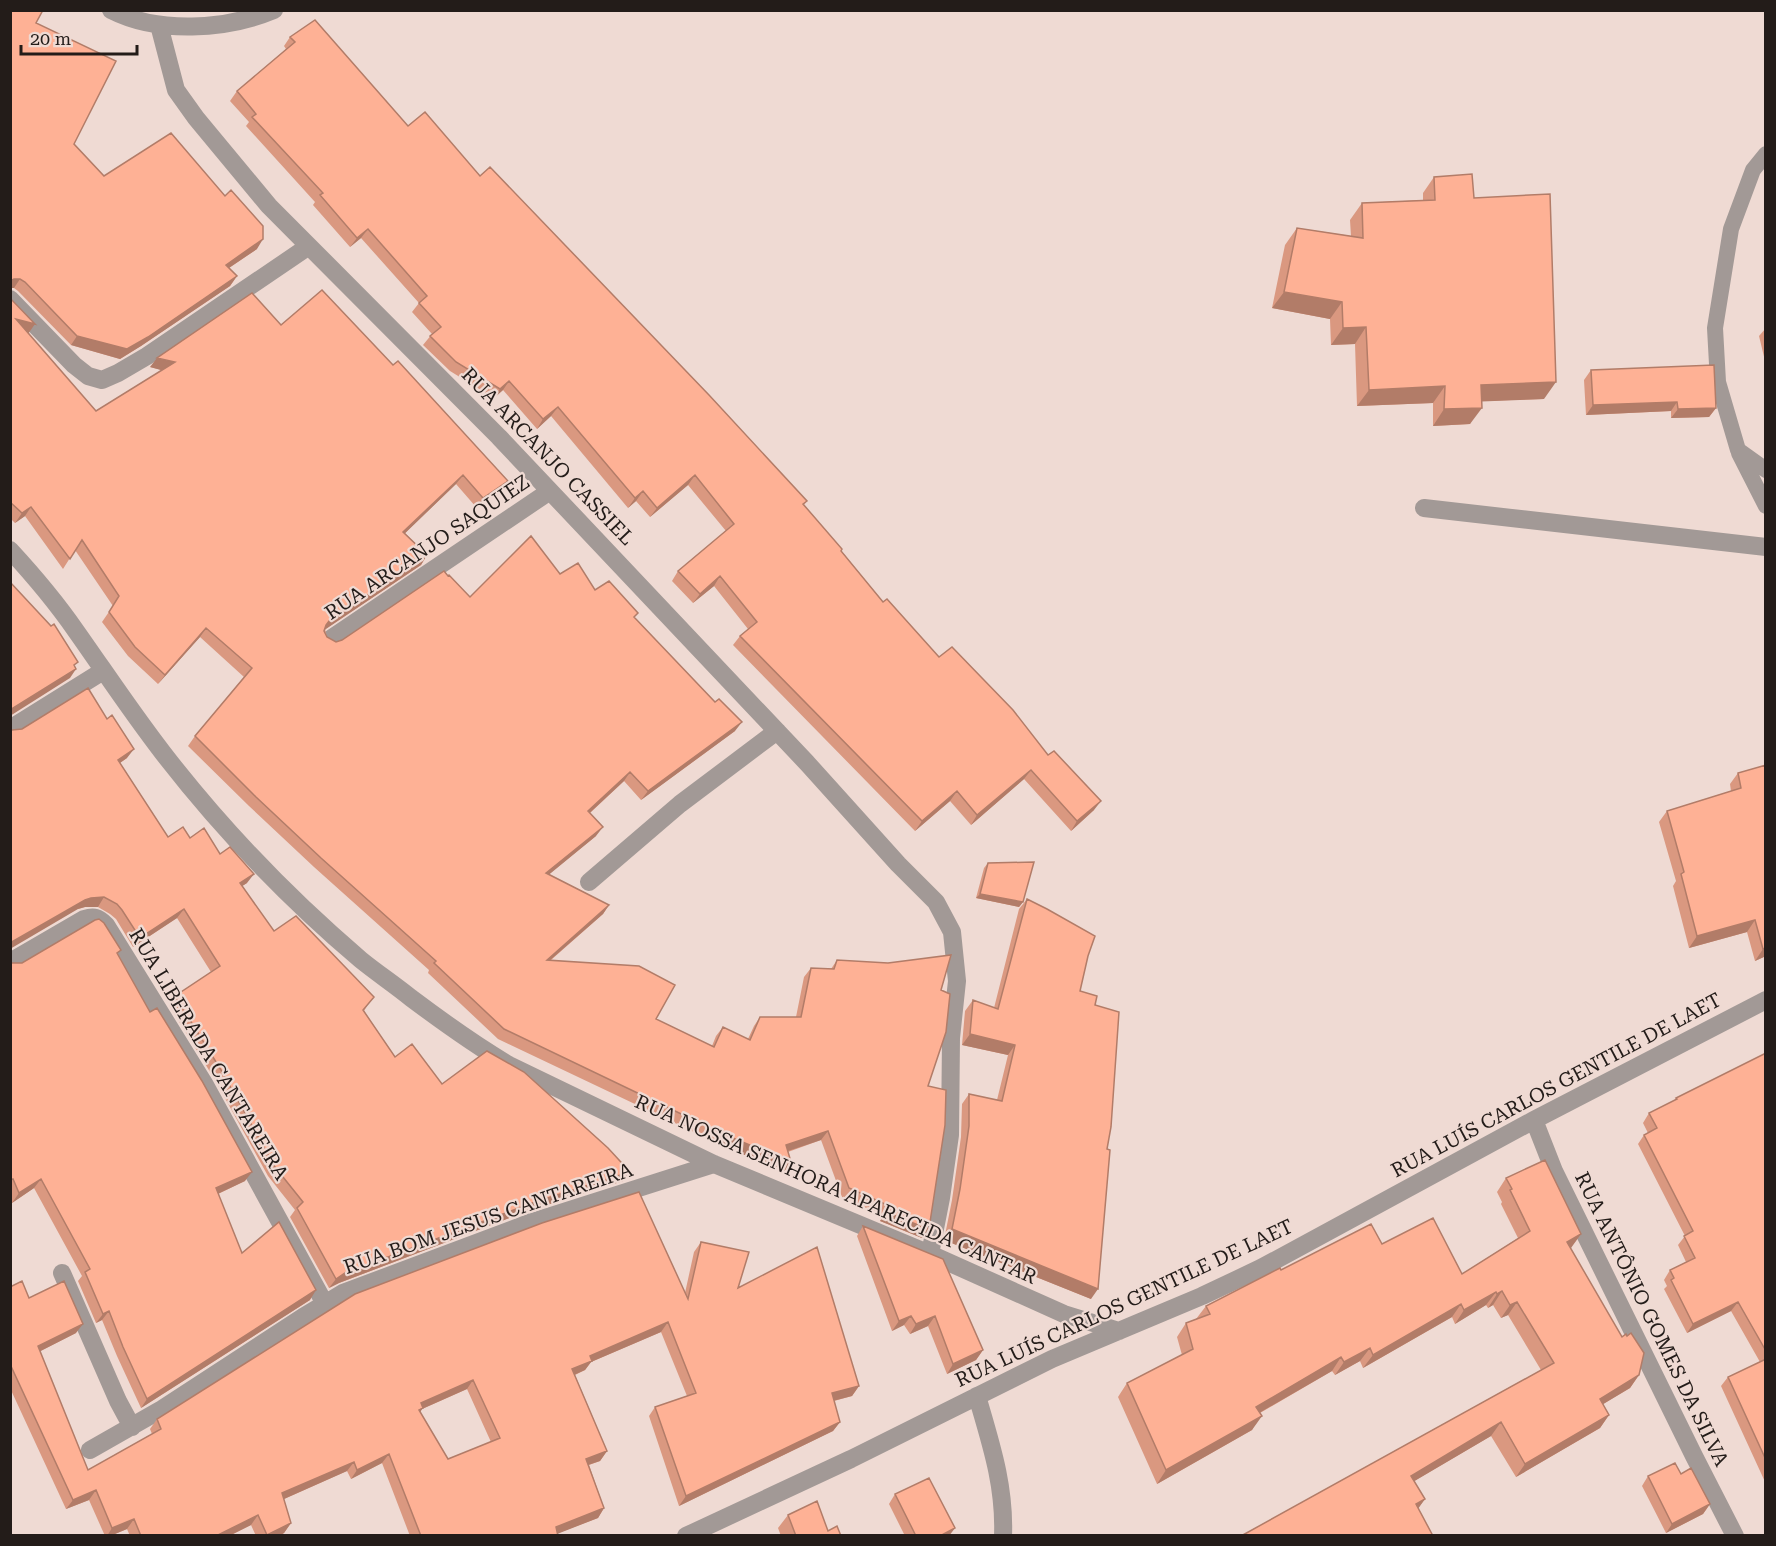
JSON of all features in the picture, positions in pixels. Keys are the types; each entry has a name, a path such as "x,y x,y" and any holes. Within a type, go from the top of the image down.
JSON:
{"street":[{"path":"111,10 140,22 177,27 212,25 262,16 274,10"},
{"name":"RUA ARCANJO CASSIEL","path":"159,25 176,90 269,207 499,437 936,902 952,932 957,981 951,1038 950,1135 930,1254"},
{"path":"10,299 74,365 88,376 102,380 147,356 309,246"},
{"name":"RUA ARCANJO SAQUIEZ","path":"329,640 550,491"},
{"path":"1424,508 1766,547"},
{"name":"RUA NOSSA SENHORA APARECIDA CANTAR","path":"10,550 44,587 165,756 235,838 313,917 363,961 479,1047 509,1065 714,1164 930,1254 1064,1314 1119,1331"},
{"path":"10,729 103,671"},
{"path":"589,882 680,804 777,731"},
{"name":"RUA LIBERADA CANTAREIRA","path":"10,962 84,920 93,917 100,918 205,1085 325,1304"},
{"name":"RUA LUÍS CARLOS GENTILE DE LAET","path":"686,1536 851,1459 1052,1359 1202,1296 1261,1268 1534,1120 1766,1000"},
{"name":"RUA ANTÔNIO GOMES DA SILVA","path":"1534,1120 1554,1171 1735,1536"},
{"name":"RUA BOM JESUS CANTAREIRA","path":"90,1450 132,1427 343,1293 532,1222 714,1164"},
{"path":"62,1273 118,1401 132,1427"},
{"path":"977,1396 998,1468 1004,1511 1004,1536"}],"lane":[{"path":"1766,154 1753,170 1731,229 1715,328 1718,382 1738,450 1766,506"},
{"path":"1738,450 1766,470"}],"building":[{"path":"10,10 43,10 36,23 116,61 74,144 104,176 171,133 225,196 231,190 263,226 263,239 226,265 237,276 127,349 77,336 25,282 20,279 10,281"},
{"path":"315,20 408,126 425,112 480,176 490,167 709,395 807,501 803,504 883,602 887,599 939,657 952,647 1013,710 1048,755 1054,751 1101,801 1077,821 1031,770 977,815 957,791 922,821 740,636 757,622 720,576 700,594 678,571 734,524 695,475 657,508 643,491 635,498 558,407 543,419 509,381 500,389 456,362 430,336 441,327 419,303 427,296 368,229 357,238 320,195 323,193 252,117 256,114 237,91 295,42 290,37"},
{"path":"1472,174 1474,198 1550,194 1556,382 1481,385 1482,408 1444,409 1445,386 1369,390 1366,327 1343,328 1342,302 1284,292 1297,228 1363,238 1362,203 1435,200 1434,177"},
{"path":"322,290 393,365 398,361 508,481 483,498 463,475 403,532 427,555 329,621 324,631 327,637 336,642 342,640 444,571 470,597 531,536 560,574 578,563 595,590 609,581 638,613 634,617 715,702 719,699 742,722 648,791 630,772 588,811 603,827 546,873 609,905 547,960 639,966 675,985 656,1019 714,1047 723,1027 750,1040 760,1017 801,1017 811,968 834,969 837,960 888,963 951,955 941,990 950,994 946,1032 928,1086 946,1090 945,1125 930,1222 925,1220 928,1229 886,1212 894,1208 849,1188 828,1131 786,1145 791,1162 723,1134 504,1029 434,963 436,961 321,858 195,736 252,668 206,628 165,675 135,647 109,612 119,596 82,540 70,559 31,507 22,513 10,502 10,298 35,324 16,319 96,411 175,362 157,358 252,293 281,325"},
{"path":"1714,365 1716,408 1678,409 1677,402 1593,405 1591,370"},
{"path":"10,582 51,626 54,624 78,662 74,665 76,669 10,710"},
{"path":"88,688 107,719 112,715 134,749 118,760 168,837 183,827 190,838 204,828 220,854 230,847 254,874 240,883 274,931 296,916 374,997 363,1010 395,1057 412,1044 442,1084 487,1051 524,1072 608,1148 630,1172 535,1202 345,1273 336,1279 297,1208 303,1202 275,1167 221,1070 175,996 220,966 184,909 140,938 117,904 104,897 91,898 10,943 10,729 22,729"},
{"path":"1766,765 1766,948 1763,949 1755,920 1697,936 1681,874 1684,872 1667,811 1741,788 1738,773"},
{"path":"1034,862 1023,902 980,894 988,863"},
{"path":"1027,899 1095,936 1080,991 1097,996 1095,1005 1119,1012 1098,1289 952,1229 969,1126 969,1094 1002,1101 1015,1045 970,1034 973,1000 998,1009"},
{"path":"99,919 121,950 117,953 150,1012 157,1008 202,1081 252,1172 216,1188 242,1253 279,1222 316,1290 147,1399 109,1311 103,1314 85,1272 90,1269 41,1179 19,1193 13,1179 10,1180 10,962 22,963"},
{"path":"1766,1053 1766,1351 1738,1302 1693,1324 1671,1280 1674,1278 1670,1270 1695,1258 1684,1236 1693,1231 1644,1135 1657,1128 1649,1113"},
{"path":"1545,1160 1581,1234 1567,1242 1622,1337 1631,1333 1644,1353 1639,1375 1600,1399 1609,1415 1525,1464 1501,1422 1411,1476 1425,1499 1416,1504 1433,1536 1241,1536 1554,1363 1517,1302 1510,1305 1502,1291 1464,1310 1461,1304 1373,1355 1370,1348 1344,1362 1341,1357 1256,1407 1262,1416 1166,1470 1127,1383 1193,1349 1186,1323 1210,1314 1206,1306 1371,1224 1382,1244 1433,1218 1462,1274 1530,1231 1506,1178"},
{"path":"639,1192 688,1299 701,1242 749,1252 738,1288 817,1247 859,1386 832,1393 840,1422 686,1496 655,1407 696,1393 668,1322 590,1356 592,1361 572,1369 607,1451 586,1459 604,1508 556,1527 558,1536 421,1536 389,1454 357,1470 354,1462 282,1493 291,1523 267,1535 258,1515 216,1536 141,1536 134,1519 112,1528 96,1490 73,1500 10,1364 10,1287 22,1281 29,1298 64,1281 83,1324 38,1346 88,1470 161,1429 157,1419 355,1294 542,1223","holes":["473,1380 500,1438 448,1459 419,1410 423,1408 421,1403"]},
{"path":"863,1226 943,1259 983,1350 953,1364 935,1316 916,1324 911,1316 899,1321"},
{"path":"1766,1359 1766,1460 1728,1377"},
{"path":"1675,1463 1681,1474 1691,1468 1710,1504 1672,1524 1648,1476"},
{"path":"929,1478 955,1528 940,1536 916,1536 895,1494"},
{"path":"817,1501 828,1531 837,1526 841,1536 796,1536 788,1515"}]}
